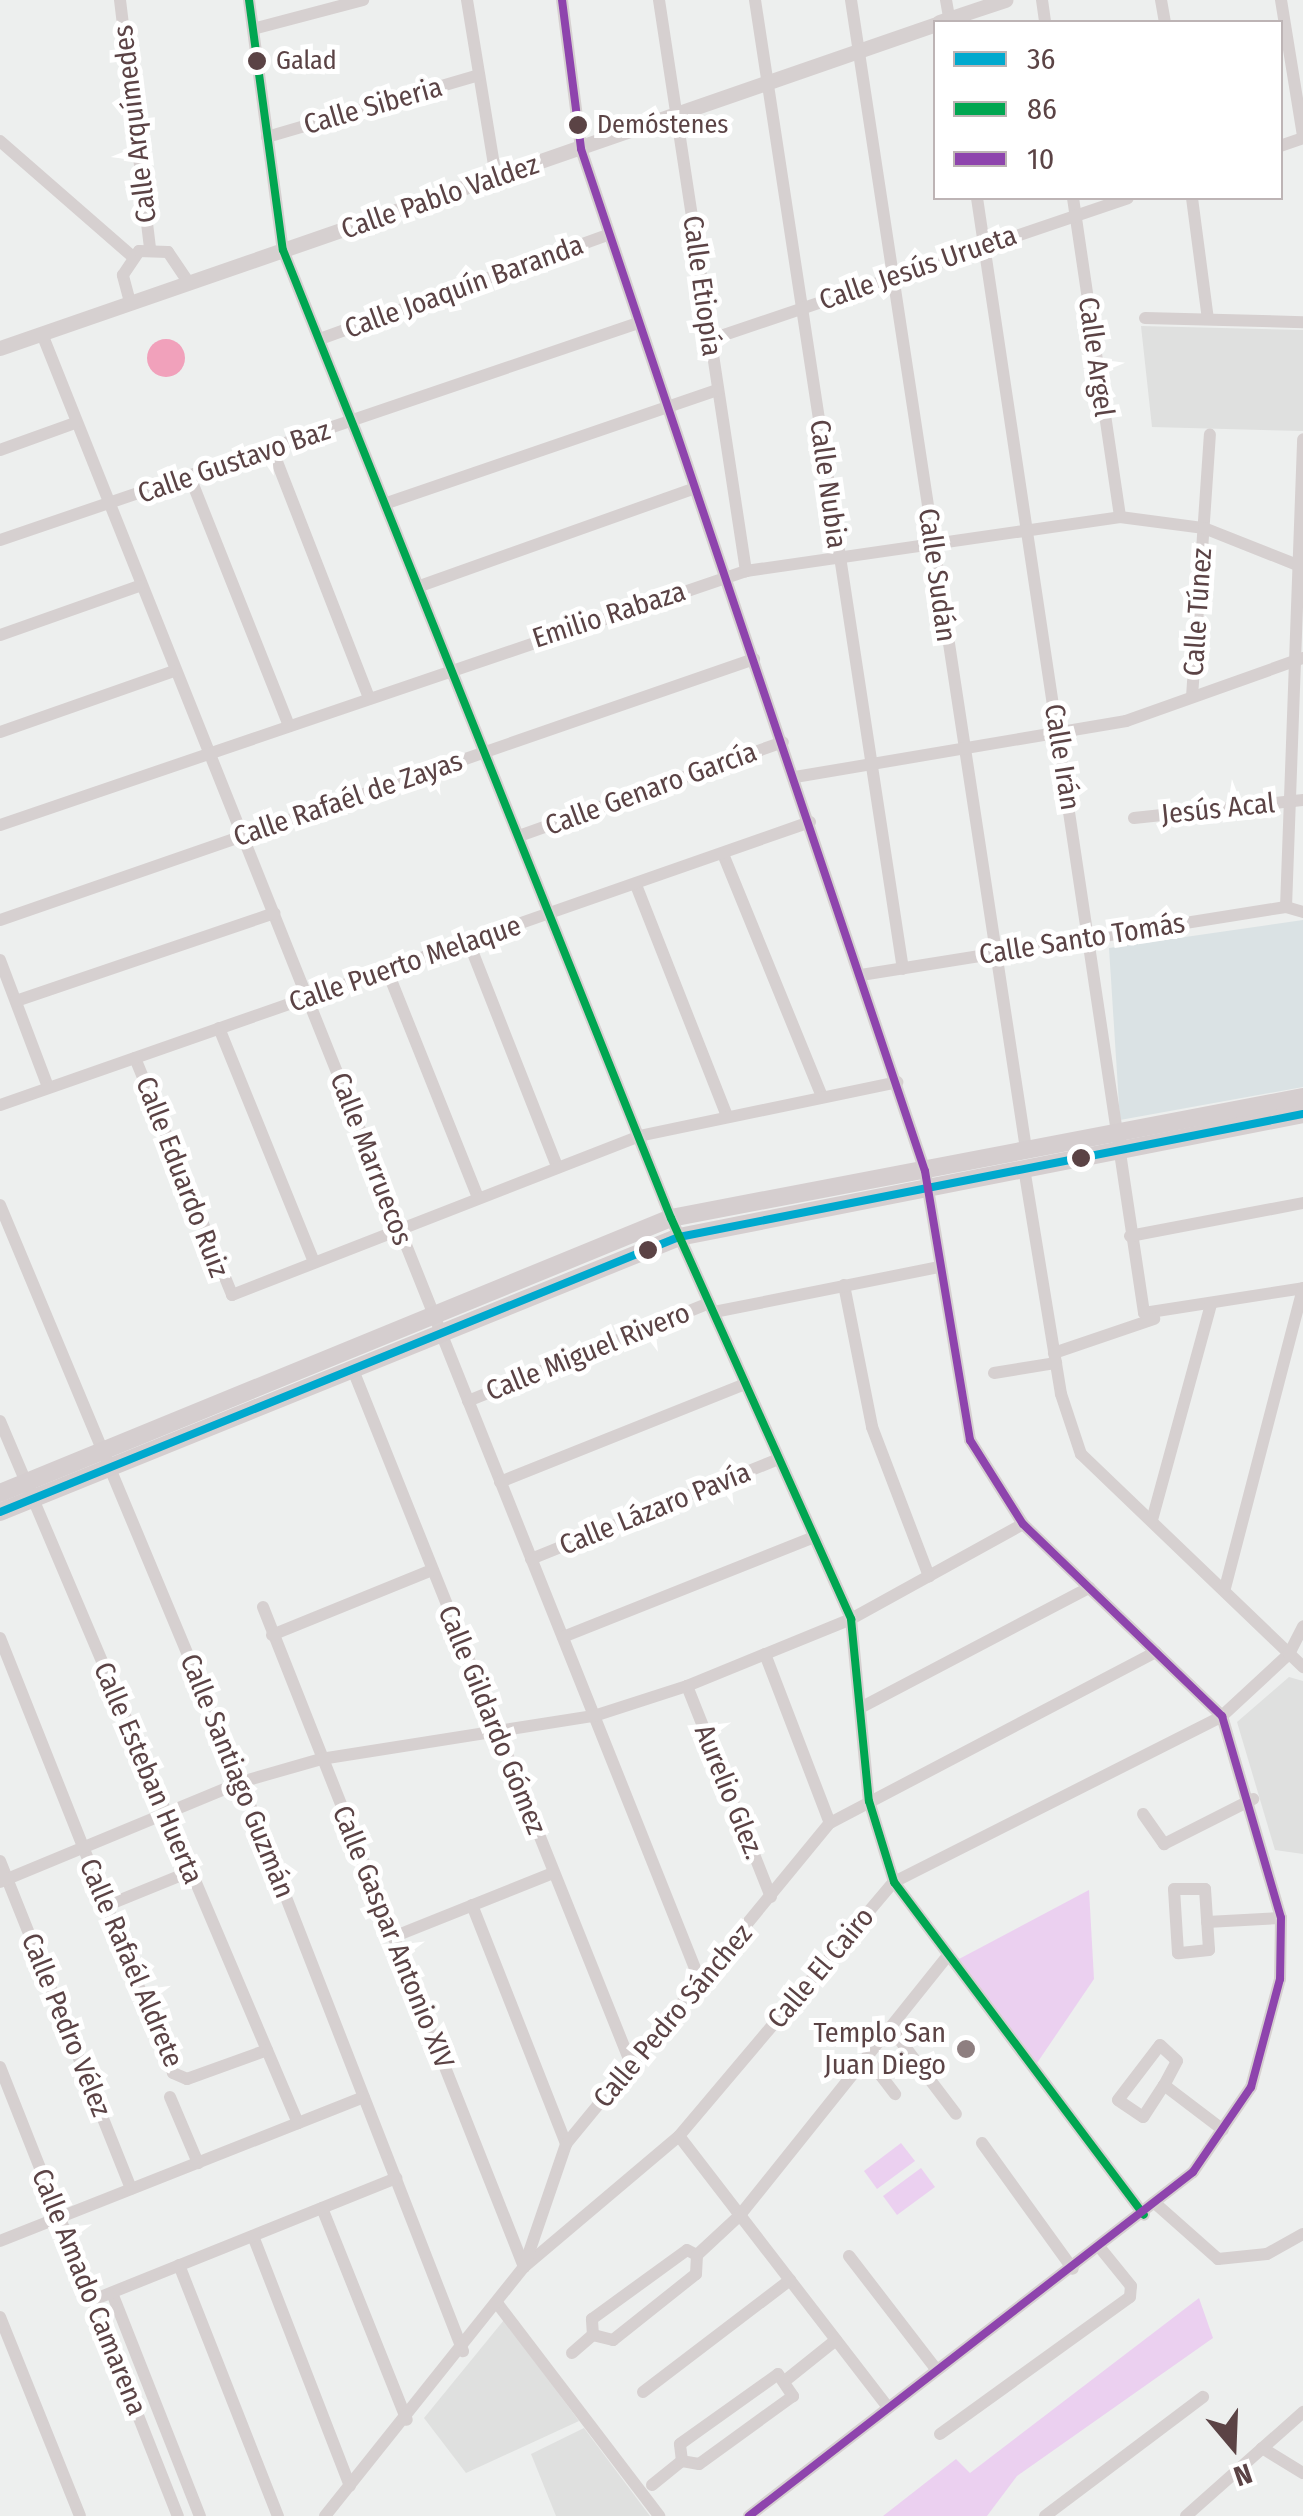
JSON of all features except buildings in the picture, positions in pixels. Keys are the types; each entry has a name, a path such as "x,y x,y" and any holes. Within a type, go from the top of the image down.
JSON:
{"main road":[{"path":"0,1493 30,1491 111,1470 678,1236 1303,1097"},
{"path":"1115,1141 1303,1114"},
{"path":"0,1512 99,1450 671,1218 927,1179"}],"street":[{"name":"Calle Arquímedes","path":"120,0 150,248"},
{"path":"250,0 283,250 678,1236 851,1619 869,1801 894,1882 946,1958 1144,2214"},
{"path":"254,29 363,0"},
{"path":"467,0 496,178"},
{"path":"562,0 581,148 927,1179 970,1440 1024,1524 1222,1716 1253,1799 1281,1918 1280,1978 1263,2050 1223,2130 1144,2214 887,2406 749,2516"},
{"name":"Calle Etiopía","path":"659,0 746,571"},
{"name":"Calle Nubia","path":"755,0 903,969"},
{"name":"Calle Sudán","path":"851,0 1055,1358 1081,1454 1225,1588 1303,1667"},
{"name":"Calle Pablo Valdez","path":"949,20 1005,0"},
{"path":"1281,0 1303,137"},
{"name":"Calle Pablo Valdez","path":"0,348 933,25"},
{"name":"Calle Siberia","path":"267,137 479,75"},
{"path":"0,142 132,256"},
{"name":"Calle Irán","path":"977,200 1089,938 1115,1141 1130,1236 1150,1318"},
{"name":"Calle Argel","path":"1072,200 1120,517"},
{"name":"Calle Jesús Urueta","path":"709,340 1122,200"},
{"path":"1192,200 1208,320"},
{"name":"Calle Joaquín Baranda","path":"320,339 608,235"},
{"path":"130,302 124,275 132,256 150,248 176,258 188,282"},
{"path":"1145,318 1303,322"},
{"name":"Calle Gustavo Baz","path":"0,540 638,323"},
{"name":"Calle Marruecos","path":"42,334 701,1983"},
{"path":"386,503 717,390"},
{"path":"0,450 75,423"},
{"name":"Calle Túnez","path":"1192,697 1210,435"},
{"path":"1286,907 1297,800 1295,564 1303,439"},
{"path":"272,449 369,698"},
{"path":"190,477 289,726"},
{"path":"420,586 695,488"},
{"name":"Emilio Rabaza","path":"0,825 452,667 746,571 1120,517 1204,528 1295,564"},
{"path":"0,635 140,586"},
{"name":"Calle Rafaél de Zayas","path":"0,920 754,659"},
{"path":"794,777 1058,734 1192,697 1298,660"},
{"path":"0,732 174,671"},
{"name":"Calle Genaro García","path":"519,836 782,742"},
{"name":"Jesús Acal","path":"1134,818 1297,800"},
{"name":"Calle Puerto Melaque","path":"0,1105 810,822"},
{"path":"724,854 822,1097"},
{"path":"636,885 727,1116"},
{"name":"Calle Santo Tomás","path":"862,976 1286,907 1303,912"},
{"path":"16,1001 274,913"},
{"path":"469,943 556,1166"},
{"path":"0,960 48,1087"},
{"path":"387,970 477,1196"},
{"path":"220,1028 314,1262 639,1136 897,1082"},
{"name":"Calle Eduardo Ruiz","path":"136,1058 232,1295 314,1262"},
{"path":"1130,1236 1303,1203"},
{"name":"Calle Santiago Guzmán","path":"0,1205 99,1450 111,1470 242,1782 462,2352"},
{"name":"Calle Miguel Rivero","path":"468,1401 712,1308 940,1268"},
{"path":"844,1284 872,1427 929,1576"},
{"path":"994,1372 1055,1358 1150,1318 1303,1288 1225,1588"},
{"path":"1152,1520 1211,1306"},
{"name":"Calle Gildardo Gómez","path":"353,1370 632,2068"},
{"path":"500,1482 745,1384"},
{"name":"Calle Esteban Huerta","path":"0,1421 298,2124"},
{"name":"Calle Lázaro Pavía","path":"531,1559 779,1459"},
{"path":"4,1881 163,1812 242,1782 322,1759 594,1716 687,1686 851,1619 1024,1524"},
{"path":"563,1637 814,1537"},
{"path":"272,1634 432,1570"},
{"path":"860,1708 1089,1588"},
{"name":"Calle Gaspar Antonio XIV","path":"262,1608 524,2267"},
{"name":"Calle El Cairo","path":"524,2267 680,2136 894,1882 1222,1716 1289,1654 1303,1626"},
{"name":"Calle Rafaél Aldrete","path":"0,1638 103,1907 180,2079 266,2050"},
{"name":"Calle Pedro Sánchez","path":"325,2516 408,2420 524,2267 566,2144 830,1823 1156,1652"},
{"path":"765,1654 830,1823"},
{"name":"Aurelio Glez.","path":"687,1686 771,1897"},
{"path":"1142,1814 1162,1844 1253,1799"},
{"name":"Calle Pedro Vélez","path":"0,1861 4,1881 131,2189"},
{"path":"103,1907 189,1872"},
{"path":"392,1936 553,1873"},
{"path":"1174,1889 1205,1889 1207,1922 1209,1950 1178,1954 1174,1889"},
{"path":"472,1905 566,2144"},
{"path":"1207,1922 1281,1918"},
{"path":"593,2335 613,2340 696,2274 697,2255 740,2215 869,2060 946,1958"},
{"path":"893,2030 956,2114"},
{"path":"1158,2045 1177,2060 1164,2085 1143,2117 1118,2100 1158,2045"},
{"path":"869,2060 895,2094"},
{"name":"Calle Amado Camarena","path":"0,2067 178,2516"},
{"path":"1164,2085 1223,2130"},
{"path":"170,2097 198,2163"},
{"path":"0,2241 364,2098"},
{"path":"680,2136 887,2406"},
{"path":"982,2143 1073,2269"},
{"path":"93,2300 396,2178"},
{"path":"1156,2204 1218,2259 1266,2254 1303,2234"},
{"path":"322,2208 408,2420"},
{"path":"253,2236 350,2486"},
{"path":"940,2434 1132,2294 1101,2249"},
{"path":"593,2335 592,2318 682,2251 697,2255"},
{"path":"849,2256 936,2370"},
{"path":"180,2266 278,2516"},
{"path":"643,2392 790,2280"},
{"name":"Calle Amado Camarena","path":"112,2293 200,2516"},
{"path":"497,2303 658,2516"},
{"path":"0,2317 80,2516"},
{"path":"572,2353 593,2335"},
{"path":"786,2380 836,2340"},
{"path":"773,2376 786,2380 794,2396 696,2466 682,2461 680,2444 773,2376"},
{"path":"1045,2516 1204,2397"},
{"path":"1186,2516 1303,2412"},
{"path":"1262,2448 1303,2474"},
{"path":"652,2484 682,2461"}],"shaded area":[{"path":"1141,326 1303,330 1303,431 1152,427"},
{"path":"166,339 180,344 185,358 180,372 166,377 152,372 147,358 152,344"},
{"path":"1303,920 1303,1087 1120,1120 1109,948"},
{"path":"1289,1677 1303,1681 1303,1854 1275,1850 1237,1722"},
{"path":"1089,1890 1094,1979 1035,2066 959,1959"},
{"path":"901,2143 915,2161 877,2189 864,2171"},
{"path":"921,2168 935,2187 897,2215 883,2196"},
{"path":"1199,2298 1213,2338 1017,2476 987,2516 883,2516 956,2459 970,2473"},
{"path":"504,2320 579,2421 466,2473 424,2418"},
{"path":"584,2428 650,2516 556,2516 531,2454"}],"transit line":[{"name":"86","path":"249,0 283,250 671,1218 851,1619 869,1801 894,1882 1144,2215"},
{"name":"10","path":"562,0 581,149 925,1171 970,1440 1023,1524 1222,1716 1281,1918 1280,1979 1251,2087 1193,2172 749,2516"},
{"name":"36","path":"0,1512 679,1237 1303,1114"}],"place":[{"name":"Galad","path":"257,61"},
{"name":"Demóstenes","path":"578,125"},
{"name":"Templo San Juan Diego","path":"966,2049"}]}
